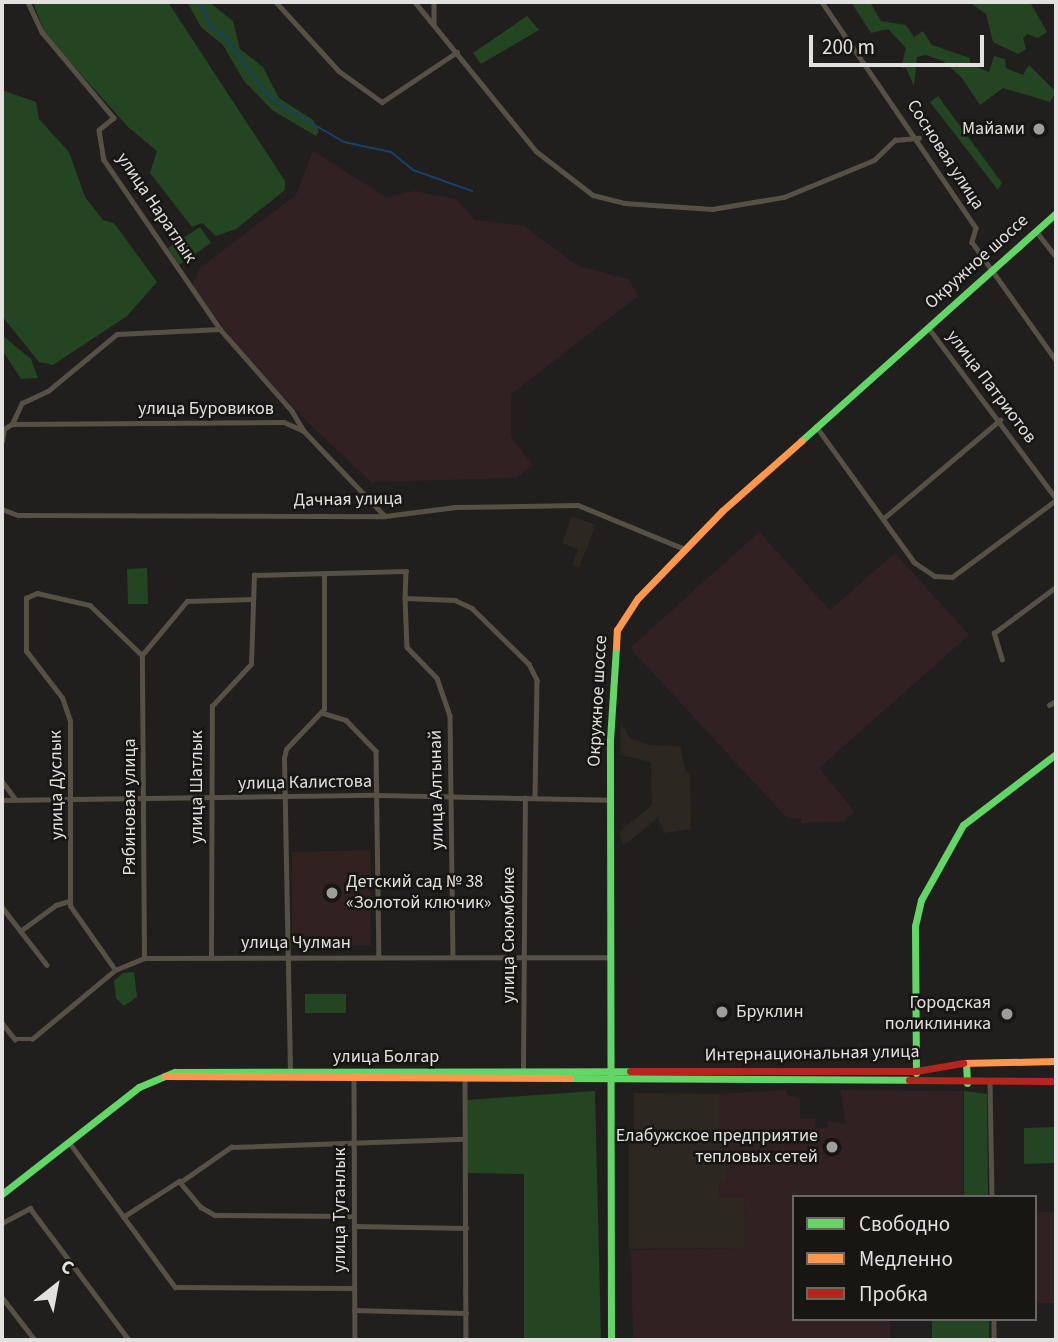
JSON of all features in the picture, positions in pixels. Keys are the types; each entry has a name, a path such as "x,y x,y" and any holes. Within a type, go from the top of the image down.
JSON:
{"street":[{"name":"улица Наратлык","path":"28,2 42,32 114,118 99,130 104,160 220,329 292,411 304,431"},
{"path":"276,2 339,71 382,102 457,52"},
{"path":"415,2 536,151 593,195 624,203 712,209 784,197 874,160 895,141 919,138"},
{"path":"434,2 434,25"},
{"name":"Сосновая улица","path":"822,2 919,138 976,228 972,242 1056,360"},
{"name":"Окружное шоссе","path":"611,1340 610,800 617,630 638,598 686,549 816,426 1056,212"},
{"path":"1036,231 1056,257"},
{"name":"улица Патриотов","path":"928,327 1000,420 1056,499"},
{"path":"2,441 4,429 12,424 22,403 48,391 117,334 220,329"},
{"path":"884,518 1000,420"},
{"name":"улица Буровиков","path":"12,424 279,422 304,431"},
{"path":"816,426 920,569 952,577 1056,499"},
{"path":"304,431 385,516"},
{"name":"Дачная улица","path":"2,509 18,515 385,516 455,507 578,505 686,549"},
{"name":"улица Алтынай","path":"324,575 345,569 406,571 407,647 437,678 450,715 453,955"},
{"name":"улица Шатлык","path":"211,958 212,706 250,668 254,575 324,575"},
{"path":"290,1073 284,797 286,749 323,713 324,575"},
{"path":"1002,660 994,634 1056,587"},
{"name":"улица Дуслык","path":"69,901 72,798 70,721 62,698 26,650 26,598 37,593 90,605 142,655"},
{"path":"405,598 467,604 534,670 535,798"},
{"path":"142,655 187,601 253,599"},
{"name":"Рябиновая улица","path":"142,655 144,958"},
{"path":"1049,705 1056,701"},
{"path":"323,713 346,720 372,744 378,795 379,957"},
{"path":"916,1075 915,926 921,900 963,825 1056,754"},
{"path":"2,781 14,797"},
{"name":"улица Калистова","path":"2,800 14,797 211,799 378,795 610,800"},
{"name":"улица Сююмбике","path":"523,1072 524,798"},
{"path":"23,929 69,901 115,970"},
{"path":"2,907 23,929 47,965"},
{"name":"улица Чулман","path":"2,1023 12,1037 32,1039 115,970 144,958 453,955 609,957"},
{"name":"Интернациональная улица","path":"916,1075 966,1063 1056,1061"},
{"path":"966,1063 967,1083"},
{"name":"улица Болгар","path":"2,1194 139,1087 175,1072 523,1072 610,1075"},
{"name":"Интернациональная улица","path":"610,1075 916,1075 967,1083 1056,1081"},
{"name":"улица Болгар","path":"163,1076 354,1080 610,1075"},
{"path":"465,1079 466,1340"},
{"name":"улица Туганлык","path":"354,1080 355,1340"},
{"path":"990,1082 992,1195"},
{"path":"123,1217 174,1182 182,1181 230,1147 464,1139"},
{"path":"69,1142 175,1287 354,1288"},
{"path":"182,1181 201,1207 215,1215 354,1216"},
{"path":"2,1223 30,1208 129,1340"},
{"path":"354,1226 466,1228"},
{"path":"2,1297 36,1340"},
{"path":"354,1310 466,1313"},
{"path":"994,1321 994,1340"}],"shaded area":[{"path":"313,151 386,197 414,191 456,199 475,220 524,226 578,266 628,279 638,296 511,394 511,437 533,465 516,478 371,482 259,376 192,285 200,268 296,195"},
{"path":"572,516 596,525 579,567 572,565 578,549 562,543"},
{"path":"759,532 830,610 895,553 969,635 819,768 855,812 843,822 801,823 801,819 787,818 630,648"},
{"path":"621,723 630,738 649,745 680,746 686,773 690,773 691,829 664,833 658,818 623,846 619,832 652,805 651,762 620,755"},
{"name":"Детский сад № 38 «Золотой ключик»","path":"370,850 371,945 292,945 292,852"},
{"path":"786,1090 789,1096 800,1098 800,1119 816,1119 815,1128 827,1128 828,1121 846,1124 840,1090 963,1091 963,1195 792,1195 792,1321 890,1321 890,1340 633,1340 631,1250 746,1248 744,1198 720,1198 719,1182 726,1182 726,1155 719,1154 719,1094"},
{"path":"634,1093 719,1094 719,1154 726,1155 726,1182 719,1183 720,1198 744,1198 746,1248 629,1249 629,1138 634,1138"},
{"path":"1037,1212 1056,1212 1056,1303 1037,1303"}],"green space":[{"path":"33,2 168,2 285,181 285,190 236,229 216,236 202,223 192,227 150,173 157,151 128,127 55,45 44,31"},
{"path":"187,2 209,2 233,21 240,49 263,67 279,98 313,120 319,131 316,136 272,110 244,81 223,45 201,27"},
{"path":"851,2 870,2 881,21 906,25 914,37 923,31 932,45 970,58 970,64 989,72 994,56 1005,59 1006,68 1023,75 1029,65 1056,92 1050,102 1003,88 980,105 962,78 943,61 926,55 917,57 914,86 906,68 901,68 906,48 888,29 871,33"},
{"path":"969,2 1030,2 1047,32 1038,38 1027,34 1023,38 1026,49 1018,54 993,42 986,14"},
{"path":"527,16 539,30 481,64 473,53"},
{"path":"2,90 36,102 39,119 69,152 85,197 103,220 114,223 157,282 127,316 53,365 39,362 2,316"},
{"path":"938,96 1002,183 998,190 930,102"},
{"path":"200,227 211,243 179,265 168,248"},
{"path":"2,335 31,359 38,378 21,379 2,350"},
{"path":"147,568 148,604 128,604 127,569"},
{"path":"134,972 137,997 124,1006 116,998 114,981 123,973"},
{"path":"305,994 346,994 346,1013 305,1013"},
{"path":"595,1091 601,1340 524,1340 524,1174 467,1173 467,1100"},
{"path":"964,1091 987,1094 988,1195 964,1195"},
{"path":"1056,1127 1056,1163 1024,1164 1024,1128"},
{"path":"932,1321 989,1321 989,1340 932,1340"}],"waterway":[{"path":"200,2 211,27 226,38 264,91 280,105 344,142 391,152 413,170 472,191"}],"traffic: fast":[{"path":"801,441 1056,213"},
{"path":"611,1340 610,740 616,647"},
{"path":"916,1073 915,926 921,900 963,825 1056,754"},
{"path":"966,1063 967,1083"},
{"path":"2,1194 139,1087 175,1072 630,1071"},
{"path":"569,1078 909,1080"}],"traffic: slow":[{"path":"616,647 617,630 638,598 722,511 801,441"},
{"path":"963,1063 1056,1061"},
{"path":"165,1076 569,1078"}],"traffic: jam":[{"path":"630,1071 916,1071 963,1063"},
{"path":"909,1080 1056,1081"}],"place":[{"name":"Майами","path":"1039,129"},
{"name":"Детский сад № 38 «Золотой ключик»","path":"332,893"},
{"name":"Бруклин","path":"722,1012"},
{"name":"Городская поликлиника","path":"1007,1014"},
{"name":"Елабужское предприятие тепловых сетей","path":"832,1147"}]}
